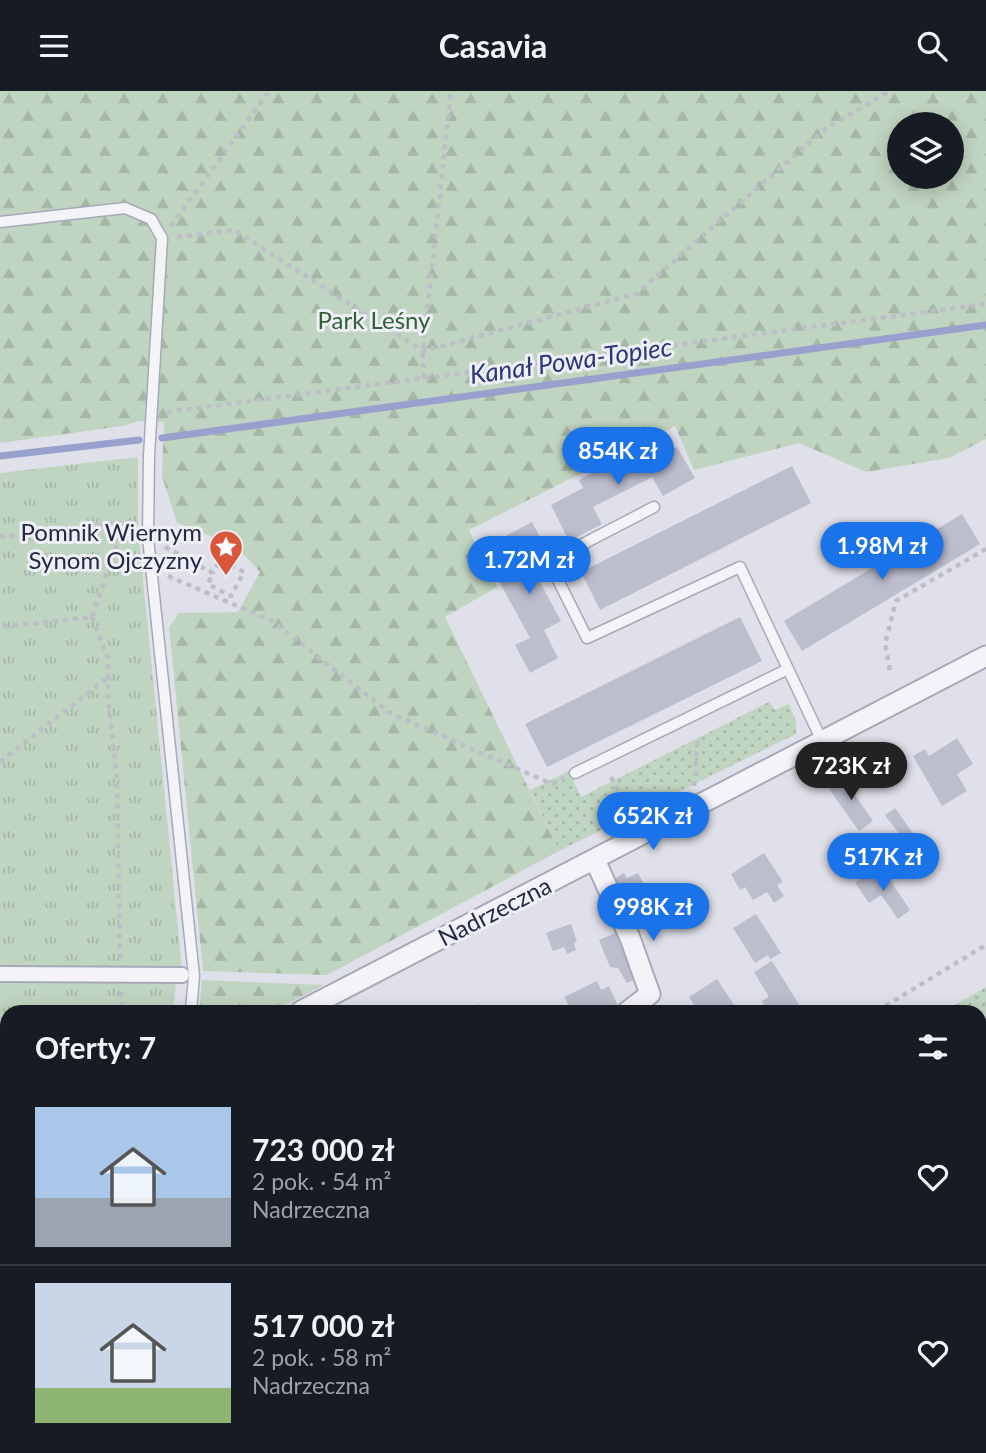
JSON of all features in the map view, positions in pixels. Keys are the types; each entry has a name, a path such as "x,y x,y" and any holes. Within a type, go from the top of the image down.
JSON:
{"street":[{"name":"Nadrzeczna","path":"313,1005 986,656"},
{"path":"595,860 630,938 650,994 636,1005"},
{"path":"0,974 182,975"}],"lane":[{"path":"0,222 125,208 151,219 162,238 148,538 194,976 192,1005"},
{"path":"654,507 558,557 553,570 587,638 740,567 822,741"},
{"path":"575,773 788,669"}],"path":[{"path":"162,238 269,91"},
{"path":"424,378 423,351 451,91"},
{"path":"162,238 234,230 423,351 636,295 825,129 890,91"},
{"path":"152,414 986,304"},
{"path":"0,537 116,523 118,539 92,617 108,657 108,698 117,779 122,1005"},
{"path":"148,538 213,573"},
{"path":"890,670 885,644 896,601 986,549"},
{"path":"220,560 244,572 231,596 208,583 213,573 220,560"},
{"path":"151,569 272,621 390,713 552,784 575,773"},
{"path":"0,627 92,617"},
{"path":"0,762 108,678"},
{"path":"693,794 698,736"},
{"path":"611,777 635,824"},
{"path":"887,1005 986,945"}],"green space":[{"name":"Park Leśny","path":"0,91 986,91 986,439 949,458 866,472 799,443 694,470 675,426 469,530 497,587 445,617 559,851 327,975 203,971 169,627 179,613 238,612 260,572 236,546 177,523 162,476 164,422 139,421 123,426 0,443"},
{"path":"138,457 138,528 182,969 176,982 174,1005 0,1005 0,473"},
{"path":"769,702 775,710 789,704 796,722 796,734 559,851 530,790 569,771 581,797"},
{"path":"202,980 324,985 285,1005 200,1005"},
{"path":"986,987 986,1005 954,1005"}],"building":[{"path":"677,447 695,478 663,496 652,477 593,507 602,524 569,541 551,505 583,488 579,480 638,449 645,464"},
{"path":"792,466 811,503 600,610 581,572"},
{"path":"962,514 980,544 802,651 784,621"},
{"path":"532,522 548,552 529,562 561,621 544,630 558,658 530,673 515,645 530,638 498,579 514,570 498,540"},
{"path":"740,617 762,661 547,767 525,724"},
{"path":"957,738 973,764 957,774 967,791 942,806 913,756 925,749 929,756"},
{"path":"849,775 859,788 853,792 873,821 859,831 829,789"},
{"path":"895,808 926,852 917,858 885,815"},
{"path":"764,853 783,882 777,885 784,896 774,903 767,892 753,900 745,887 740,890 731,874"},
{"path":"883,870 910,910 898,919 881,895 869,903 855,883 866,875 869,879"},
{"path":"624,873 627,878 638,873 651,898 630,909 614,879"},
{"path":"756,914 781,953 770,959 768,955 755,963 733,928"},
{"path":"571,924 577,942 574,943 576,950 567,954 564,947 553,951 546,933"},
{"path":"618,932 637,978 627,983 618,968 610,967 599,940"},
{"path":"772,961 799,1005 764,1005 762,1001 769,997 754,972"},
{"path":"717,979 734,1005 694,1005 689,997"},
{"path":"597,981 601,990 609,986 618,1005 569,1005 564,997"}],"waterway":[{"name":"Kanał Powa-Topiec","path":"162,438 986,325"},
{"name":"Kanał Powa-Topiec","path":"0,456 139,440"}],"place":[{"name":"Pomnik Wiernym Synom Ojczyzny","path":"226,577"}]}
